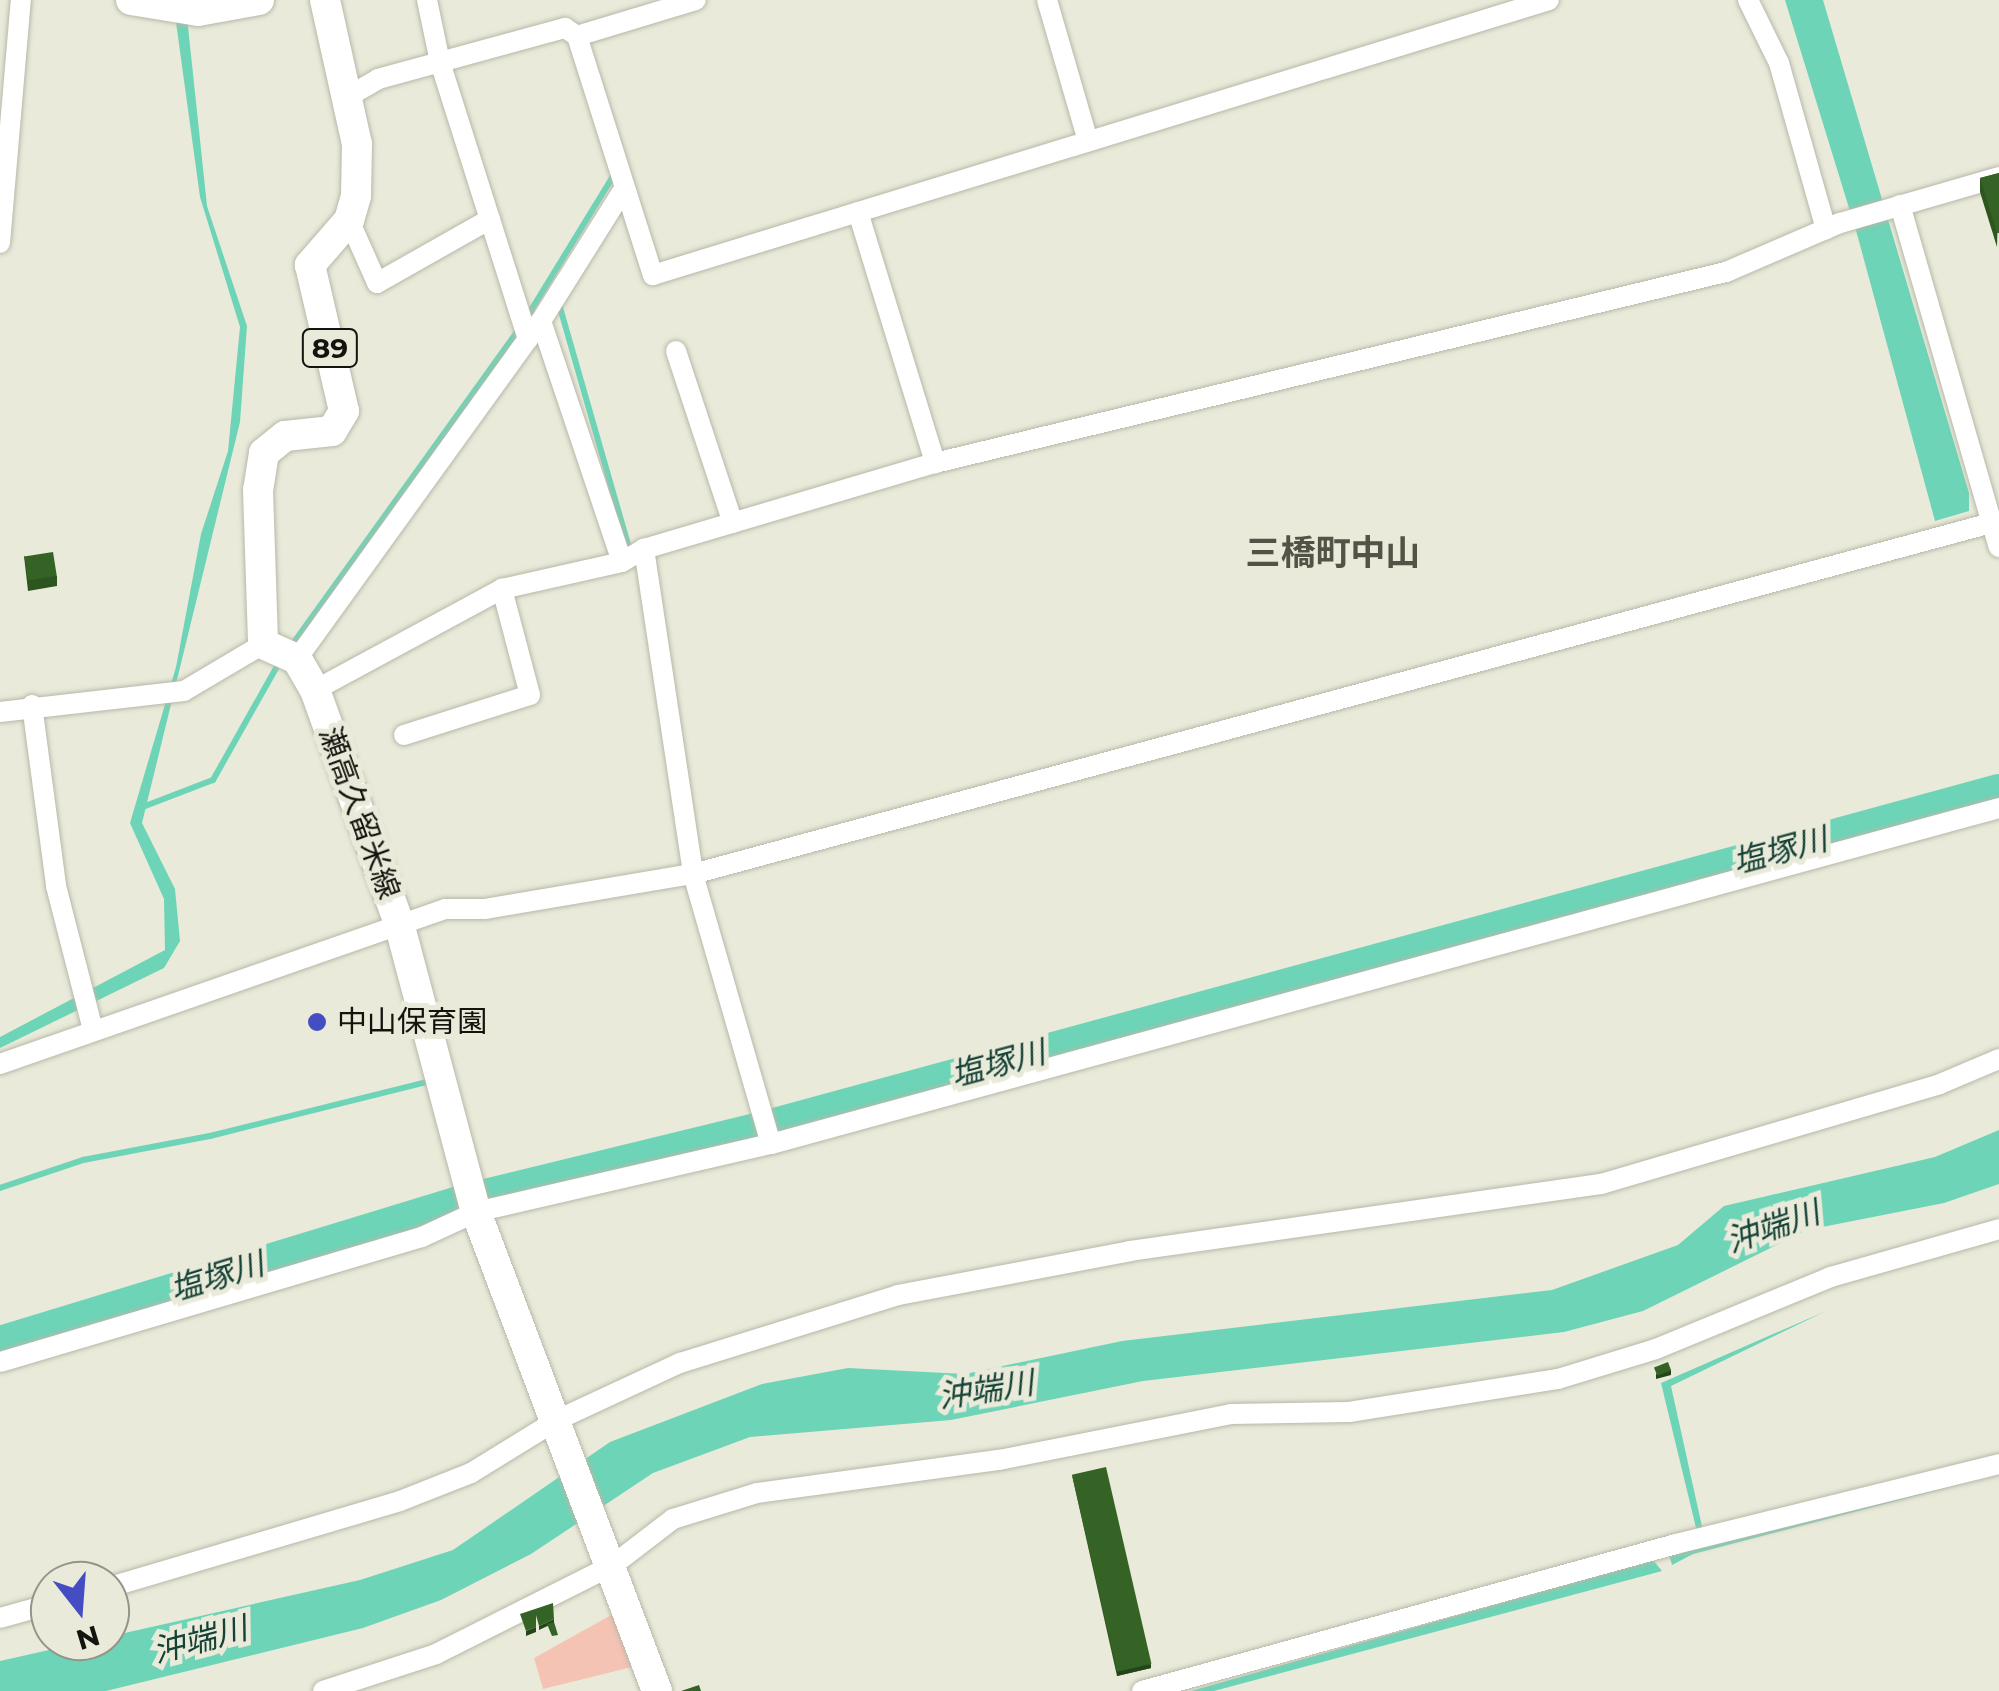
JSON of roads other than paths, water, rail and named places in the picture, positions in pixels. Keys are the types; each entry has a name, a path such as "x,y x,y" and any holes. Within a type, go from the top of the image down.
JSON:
{"main road":[{"path":"131,0 198,11 259,0"},
{"path":"325,0 358,144 349,220"},
{"name":"瀬高久留米線","path":"349,220 310,265 344,411 332,431 285,436 264,453 258,490 281,653 315,690 399,923 476,1212 610,1558 656,1691"}],"street":[{"path":"0,243 21,0"},
{"path":"427,0 440,62 528,339"},
{"path":"577,36 696,0"},
{"path":"1047,0 1088,142"},
{"path":"349,96 378,78 565,28 577,36 622,192 653,275 1549,0"},
{"path":"1748,0 1778,64 1833,226"},
{"path":"315,690 502,589 622,562 644,549 934,463 1726,272 1833,226 1999,177"},
{"path":"0,712 32,705 173,692 281,653 528,339 622,192"},
{"path":"1893,207 1996,522 1999,547"},
{"path":"858,212 934,463"},
{"path":"349,220 378,283 490,219"},
{"path":"541,321 622,562"},
{"path":"676,351 733,523"},
{"path":"0,1064 445,910 486,909 692,874 1996,522"},
{"path":"644,549 692,874 771,1144"},
{"path":"404,736 530,695 502,589"},
{"path":"32,705 56,886 93,1030"},
{"path":"0,1362 422,1237 476,1212 771,1144 1999,808"},
{"path":"130,1581 400,1501 503,1457 680,1363 898,1295 1130,1251 1601,1184 1940,1084 1999,1059"},
{"path":"323,1691 436,1654 673,1519 757,1493 999,1460 1231,1414 1349,1412 1558,1379 1656,1349 1831,1277 1999,1229"},
{"path":"1142,1691 1676,1544 1999,1464"},
{"path":"0,1618 30,1610"}],"water":[{"path":"1785,0 1823,0 1969,493 1969,511 1935,521 1857,234"},
{"path":"175,15 187,17 207,206 247,326 240,422 142,823 175,889 180,941 164,968 0,1048 0,1037 165,950 164,899 130,823 176,667 201,534 228,451 240,327 200,197"},
{"name":"沖端川","path":"1999,1130 1999,1184 1944,1203 1807,1230 1643,1311 1564,1332 1143,1381 951,1420 750,1437 653,1473 531,1554 441,1600 363,1628 106,1691 0,1691 0,1661 30,1654 30,1661 130,1661 130,1632 360,1580 453,1550 610,1442 762,1384 848,1368 965,1374 1122,1341 1552,1290 1678,1245 1724,1206 1935,1157"},
{"path":"1826,1311 1671,1386 1703,1531 1697,1532 1661,1383"},
{"path":"1999,1474 1693,1554 1672,1565 1669,1555"},
{"path":"1653,1560 1662,1571 1214,1691 1191,1691"}],"waterway":[{"path":"525,320 615,173"},
{"path":"559,304 630,551"},
{"path":"292,645 518,330"},
{"path":"140,808 213,780 279,663"},
{"name":"塩塚川","path":"0,1343 460,1202 756,1130 1999,791"},
{"path":"0,1188 83,1160 210,1136 430,1081"}],"place":[{"name":"中山保育園","path":"317,1022"}],"district":[{"name":"三橋町中山","path":"1333,553"}]}
